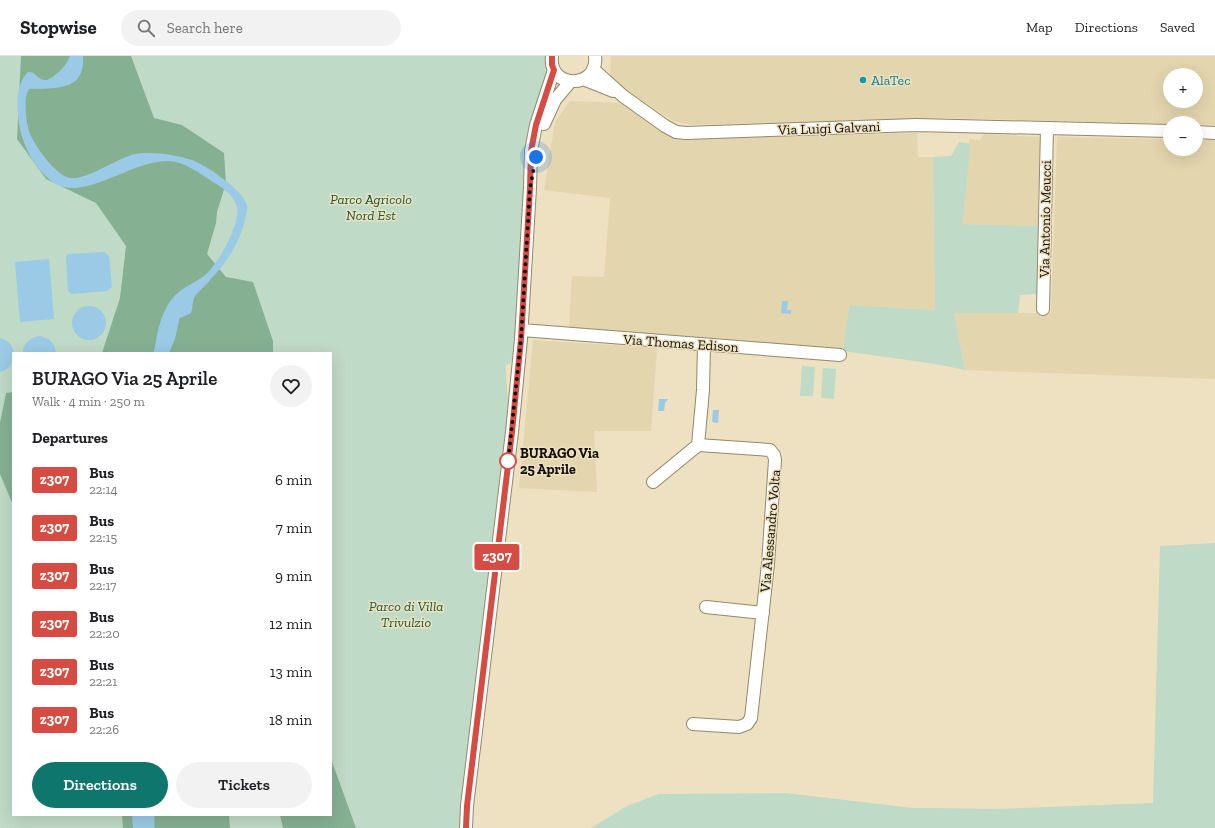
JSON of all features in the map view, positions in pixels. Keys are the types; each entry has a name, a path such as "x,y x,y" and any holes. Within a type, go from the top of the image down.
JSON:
{"street":[{"path":"552,60 561,78 570,82 577,82 589,75 593,69 595,56"},
{"path":"466,828 512,432 522,330 530,188 530,161 534,133 552,60"},
{"name":"Via Luigi Galvani","path":"593,69 623,96 671,130 686,133 916,125 1163,131"},
{"name":"Via Luigi Galvani","path":"583,79 623,96"},
{"path":"530,188 545,121 555,100 570,82"},
{"name":"Via Antonio Meucci","path":"1043,309 1047,128"},
{"path":"1203,132 1215,133"},
{"name":"Via Thomas Edison","path":"522,330 840,355"},
{"path":"653,482 698,445 703,390 704,345"},
{"name":"Via Alessandro Volta","path":"693,724 739,727 747,724 752,718 775,467 774,455 770,450 698,445"},
{"name":"Via Alessandro Volta","path":"706,607 762,613"}],"shaded area":[{"path":"611,56 1215,56 1215,125 1203,124 1203,116 1163,116 1163,124 949,118 690,125 673,121 610,79"},
{"path":"570,101 621,103 658,130 676,137 693,138 917,133 918,157 933,157 935,310 849,305 843,351 569,329 572,276 604,277 610,198 544,190 555,122"},
{"path":"984,134 1040,137 1038,226 963,224 969,139 980,140"},
{"path":"1057,137 1163,139 1163,156 1203,156 1203,140 1215,140 1215,379 965,370 954,313 1051,313"},
{"path":"533,340 657,348 651,431 594,431 597,492 519,488"}],"green space":[{"name":"Parco Agricolo Nord Est","path":"0,56 546,56 548,73 525,172 520,287 516,332 511,363 506,365 509,410 459,828 0,828"},
{"path":"21,56 131,56 154,118 182,125 224,153 226,183 207,254 226,277 253,282 273,341 273,352 102,352 120,298 126,246 96,203 46,179 17,139"},
{"path":"959,142 970,144 963,224 1038,226 1037,294 1020,295 1018,313 954,313 965,370 936,364 843,351 849,305 935,310 933,157 951,156"},
{"path":"802,366 815,367 813,396 800,396"},
{"path":"823,368 836,369 834,399 821,398"},
{"path":"12,392 12,503 0,474 0,423 6,393"},
{"path":"1215,543 1215,828 591,828 627,806 659,794 785,793 913,808 996,809 1153,803 1160,546"},
{"path":"332,762 356,828 283,828 280,816 332,816"},
{"path":"122,816 229,816 230,828 123,828"}],"water":[{"path":"70,56 83,56 83,68 74,82 58,88 29,89 26,98 27,121 31,137 46,159 58,172 70,178 77,178 93,173 135,154 156,153 172,155 192,160 214,172 237,191 247,204 244,224 233,250 217,273 195,296 191,313 176,320 170,326 167,335 166,352 154,352 158,332 165,311 175,295 204,276 215,263 232,234 237,214 237,207 233,198 223,188 191,168 180,163 169,161 156,162 142,166 101,182 76,188 60,186 48,178 32,160 26,148 19,124 18,96 21,83 28,72 33,73 41,79 47,80 54,76 66,64"},
{"path":"104,252 109,256 112,287 107,291 72,294 68,291 66,256 69,254"},
{"path":"49,259 54,319 20,322 15,262"},
{"path":"782,301 788,301 787,310 791,310 791,314 781,313"},
{"path":"86,306 92,306 96,307 103,313 106,323 105,330 99,337 92,340 86,340 82,339 75,333 72,326 72,320 73,316 79,309"},
{"path":"41,336 52,342 56,352 23,352 26,343"},
{"path":"0,338 10,343 14,352 12,352 11,365 7,369 0,372"},
{"path":"659,399 668,399 665,403 664,411 658,411"},
{"path":"713,410 719,410 718,423 712,422"},
{"path":"132,816 143,816 143,828 133,828"}],"waterway":[{"path":"161,352 168,336 173,313 176,307"},
{"path":"147,816 147,828"}],"bus line":[{"name":"z307","path":"466,828 467,806 512,432 521,339 532,142 554,70 551,59 552,56"}],"place":[{"name":"AlaTec","path":"863,80"},
{"name":"BURAGO Via 25 Aprile","path":"508,461"}],"route":[{"path":"508,461 508,463 521,339 530,188 536,157"}],"park label":[{"name":"Parco di Villa Trivulzio","path":"406,614"}]}
